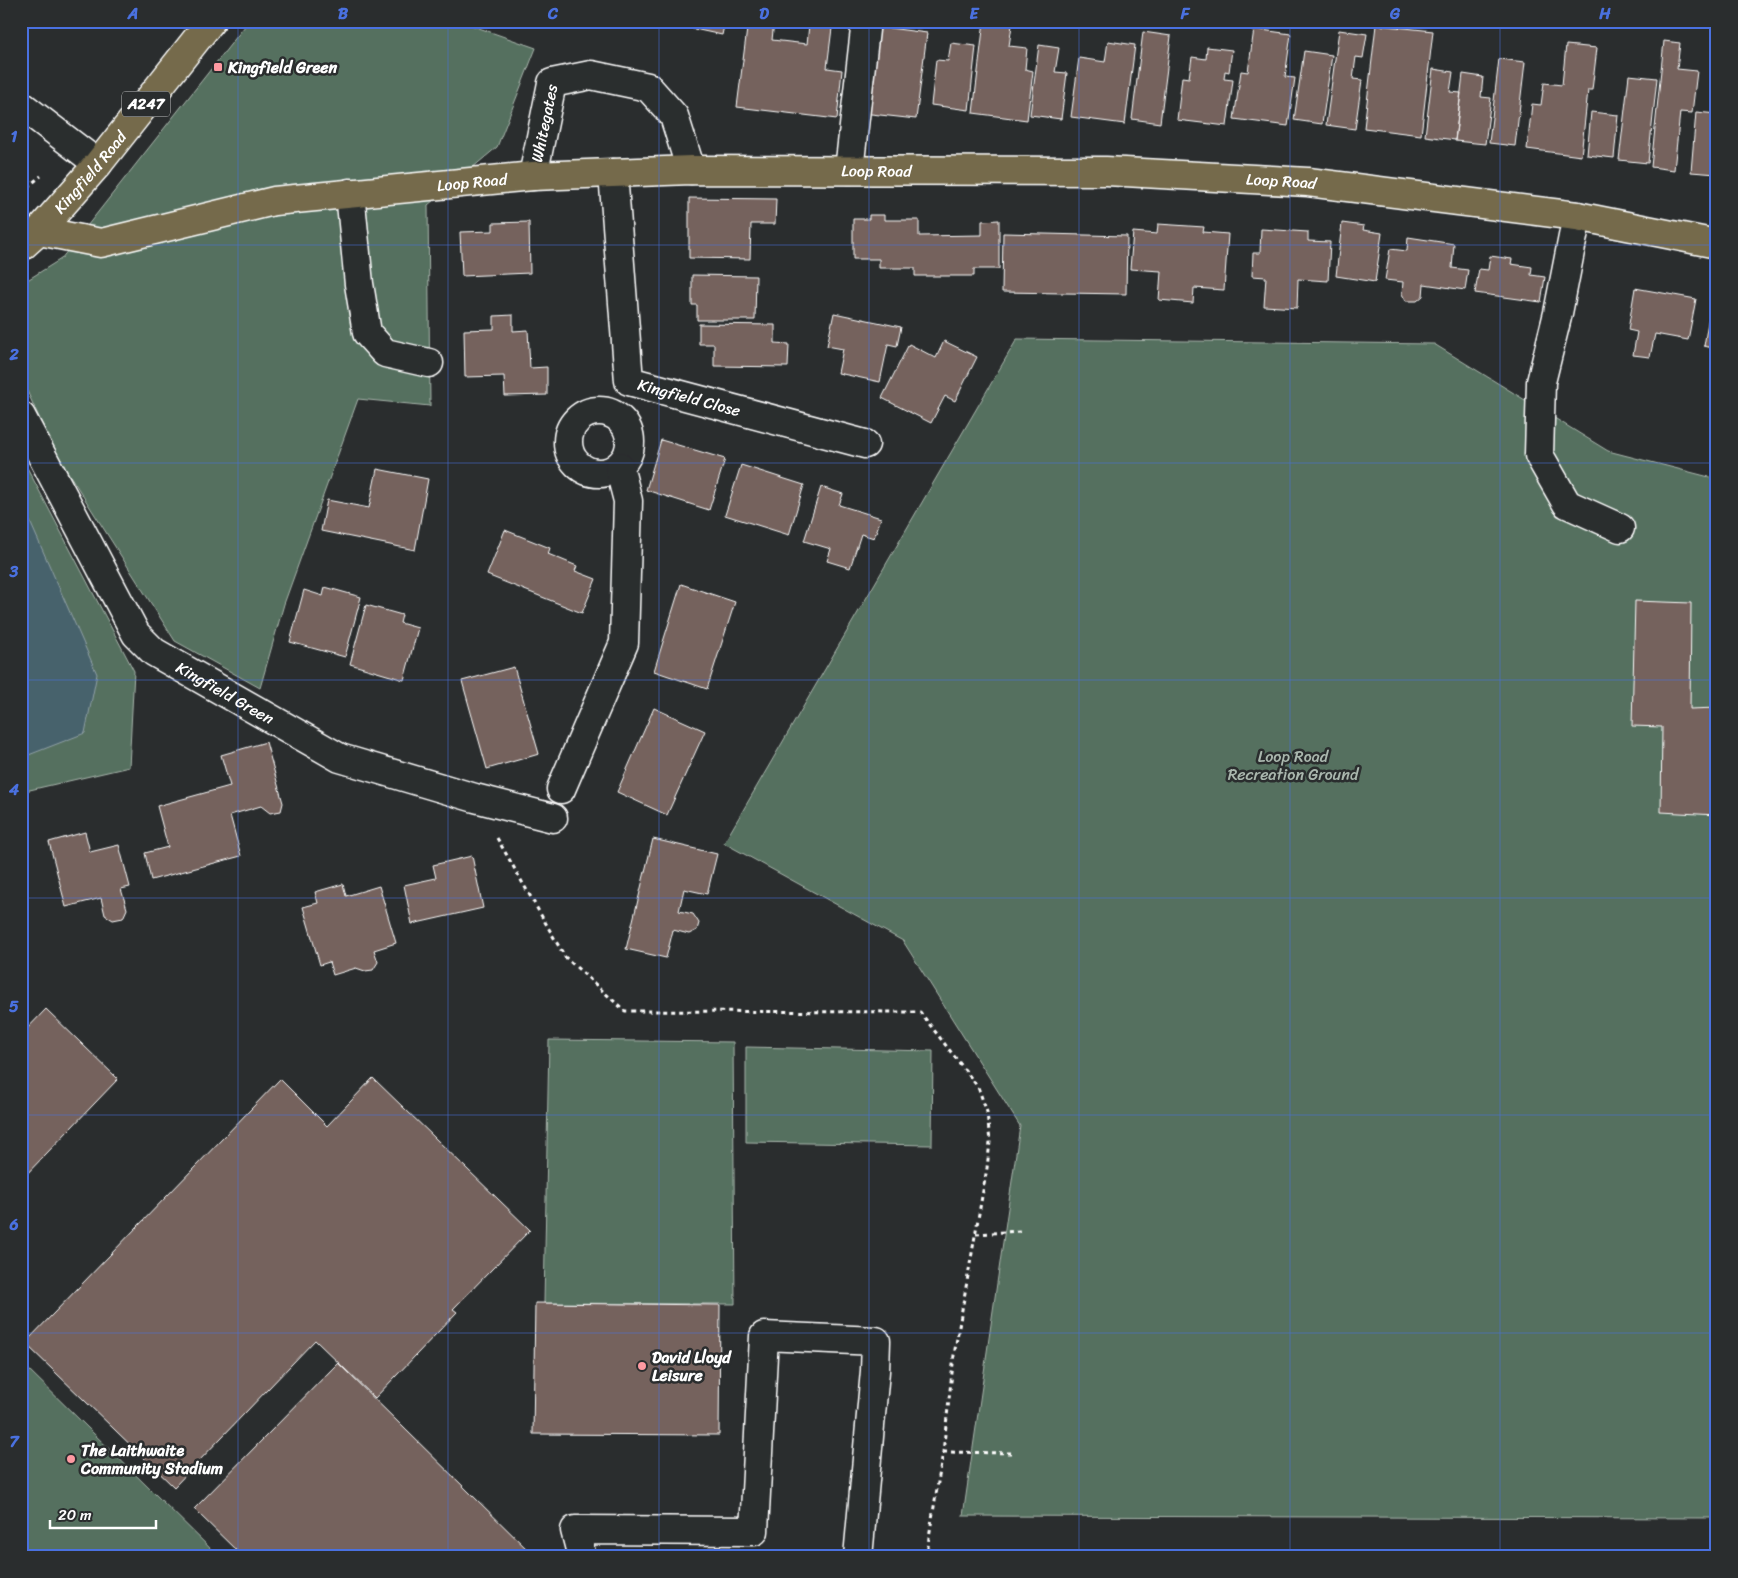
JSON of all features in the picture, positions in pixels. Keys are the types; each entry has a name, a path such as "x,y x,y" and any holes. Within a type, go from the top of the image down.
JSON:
{"main road":[{"name":"Kingfield Road","path":"30,239 98,164 211,21"},
{"name":"Loop Road","path":"30,239 101,243 274,201 534,176 691,170 849,170 1106,171 1308,182 1577,216 1717,244"}],"street":[{"path":"849,170 866,21"},
{"name":"Whitegates","path":"534,176 552,83 591,76 648,87 674,116 691,170"},
{"path":"21,105 98,164"},
{"name":"Kingfield Close","path":"613,173 629,381 865,444"},
{"path":"350,193 359,284 367,333 385,353 429,363"},
{"path":"1577,216 1558,313 1541,382 1538,455 1567,504 1620,528"},
{"path":"617,416 629,381"},
{"path":"597,410 608,411 624,423 629,432 630,443 628,453 619,466 607,472 596,473 586,471 578,466 571,457 567,447 571,426 578,418 597,410"},
{"name":"Kingfield Green","path":"21,416 136,634 154,652 340,758 474,798 553,818"},
{"path":"561,790 624,643 628,501 619,466"},
{"path":"582,1557 574,1530 754,1531 764,1336 876,1341 858,1557"}],"path":[{"path":"21,192 41,176"},
{"path":"474,798 565,957 625,1011 920,1012 978,1087 987,1112 990,1142 976,1234 954,1355 943,1452 927,1557"},
{"path":"976,1234 1020,1231"},
{"path":"943,1452 1012,1453"}],"green space":[{"name":"Kingfield Green","path":"249,21 459,21 536,48 497,147 428,205 430,406 358,399 284,604 260,688 175,641 55,452 21,378 21,284 61,259"},
{"name":"Loop Road Recreation Ground","path":"1017,339 1434,344 1608,451 1717,479 1717,1518 963,1516 1020,1126 903,941 724,843"},
{"path":"21,456 134,671 129,767 21,792"},
{"path":"549,1040 733,1042 735,1304 544,1303"},
{"path":"746,1047 933,1051 932,1145 746,1142"},
{"name":"The Laithwaite Community Stadium","path":"21,1362 219,1557 21,1557"}],"water":[{"path":"21,501 97,674 85,733 21,758"}],"building":[{"path":"657,21 725,21 722,35"},
{"path":"748,21 774,21 772,40 807,44 809,25 832,28 827,68 842,70 837,119 737,107"},
{"path":"984,21 1012,25 1009,46 1027,48 1025,69 1033,71 1027,120 973,113"},
{"path":"1376,25 1433,31 1421,135 1364,128"},
{"path":"874,26 927,33 916,119 862,113"},
{"path":"1254,29 1291,34 1285,77 1295,78 1288,126 1234,119 1241,71 1248,72"},
{"path":"1339,30 1367,34 1363,58 1356,57 1353,79 1362,80 1355,129 1326,125"},
{"path":"1143,32 1171,36 1160,123 1132,119"},
{"path":"1108,41 1135,45 1125,124 1071,117 1079,58 1105,62"},
{"path":"1664,41 1680,43 1677,69 1697,71 1692,113 1680,112 1674,170 1651,167"},
{"path":"951,43 976,46 969,110 931,105 936,60 948,61"},
{"path":"1039,45 1059,48 1055,72 1067,73 1061,119 1030,115"},
{"path":"1566,45 1597,48 1592,90 1588,90 1581,156 1527,149 1532,104 1541,105 1544,83 1562,85"},
{"path":"1207,47 1232,50 1229,72 1225,71 1224,79 1233,80 1227,126 1177,120 1182,77 1189,78 1192,57 1206,59"},
{"path":"1304,51 1332,55 1322,124 1294,120"},
{"path":"1499,59 1525,62 1515,146 1489,143"},
{"path":"1433,69 1453,72 1450,92 1461,93 1455,140 1425,136"},
{"path":"1463,74 1483,77 1481,97 1491,98 1485,144 1455,141"},
{"path":"1629,75 1657,78 1648,163 1619,160"},
{"path":"1591,112 1618,115 1614,158 1587,155"},
{"path":"1696,112 1717,114 1717,174 1691,172"},
{"path":"689,198 776,199 775,224 751,224 750,259 689,258"},
{"path":"869,215 884,215 884,220 919,220 919,236 982,235 982,221 999,220 999,269 974,269 974,276 915,276 915,268 879,268 879,259 853,259 853,219 869,219"},
{"path":"529,222 530,273 462,276 460,232 493,231 493,223"},
{"path":"1342,223 1364,226 1363,230 1382,233 1375,282 1336,276"},
{"path":"1158,224 1204,227 1203,232 1228,234 1224,290 1194,288 1193,303 1159,300 1161,271 1130,269 1133,232 1157,234"},
{"path":"1261,229 1308,232 1308,241 1330,242 1328,281 1298,279 1297,308 1264,306 1266,277 1252,276 1253,253 1260,253"},
{"path":"1003,233 1127,236 1126,294 1002,292"},
{"path":"1408,237 1454,244 1452,268 1468,270 1465,290 1424,284 1423,296 1417,301 1406,301 1402,294 1403,282 1385,280 1390,249 1407,251"},
{"path":"1490,256 1512,259 1511,264 1532,267 1531,275 1545,277 1541,302 1475,293 1479,269 1488,270"},
{"path":"692,275 756,276 755,320 697,320 697,305 692,305"},
{"path":"1635,288 1696,299 1688,340 1655,334 1650,357 1633,355 1637,332 1628,330"},
{"path":"834,313 901,327 897,346 888,344 880,382 838,373 843,349 827,346"},
{"path":"513,315 513,331 528,330 530,368 547,367 547,395 505,396 504,376 465,377 464,330 494,329 494,316"},
{"path":"1709,316 1717,317 1717,349 1704,346"},
{"path":"699,324 775,325 775,343 789,344 788,367 714,366 714,344 699,344"},
{"path":"944,341 977,357 955,401 945,396 931,423 882,398 909,344 936,358"},
{"path":"1717,349 1717,370 1713,369"},
{"path":"661,440 725,459 709,510 646,490"},
{"path":"741,465 804,485 789,535 725,515"},
{"path":"377,469 428,479 415,550 321,531 327,500 369,508"},
{"path":"821,487 843,494 839,505 881,518 874,538 861,534 850,568 827,561 831,549 804,541"},
{"path":"505,530 550,548 548,554 577,566 575,571 596,579 582,613 487,575"},
{"path":"681,584 735,602 707,689 654,671"},
{"path":"325,587 361,597 345,657 290,642 304,590 323,596"},
{"path":"1635,601 1691,603 1690,709 1717,708 1717,815 1661,812 1662,727 1632,726"},
{"path":"366,605 402,615 400,623 418,628 404,680 350,664"},
{"path":"514,667 539,754 487,769 462,681"},
{"path":"654,708 705,731 667,815 617,792"},
{"path":"266,742 283,803 281,811 270,813 261,806 230,815 241,856 151,880 145,853 168,847 157,806 230,786 221,755"},
{"path":"85,832 90,852 119,845 130,887 121,889 127,909 123,918 113,920 105,915 101,898 66,907 49,842"},
{"path":"653,839 717,854 707,894 684,889 679,911 693,914 699,923 697,930 689,934 673,930 666,958 626,949"},
{"path":"472,856 483,908 412,924 404,885 436,878 433,865"},
{"path":"343,884 346,896 379,886 396,943 374,950 378,962 373,970 365,971 356,968 333,975 329,962 320,965 303,907 318,903 315,892"},
{"path":"46,1009 118,1079 21,1180 21,1035"},
{"path":"373,1078 530,1230 453,1309 457,1312 375,1398 315,1340 174,1487 25,1343 280,1079 327,1126"},
{"path":"535,1303 720,1305 719,1435 533,1434"},
{"path":"338,1363 535,1557 243,1557 194,1509"}],"place":[{"name":"Kingfield Green","path":"218,67"},
{"name":"David Lloyd Leisure","path":"642,1366"},
{"name":"The Laithwaite Community Stadium","path":"71,1459"}]}
